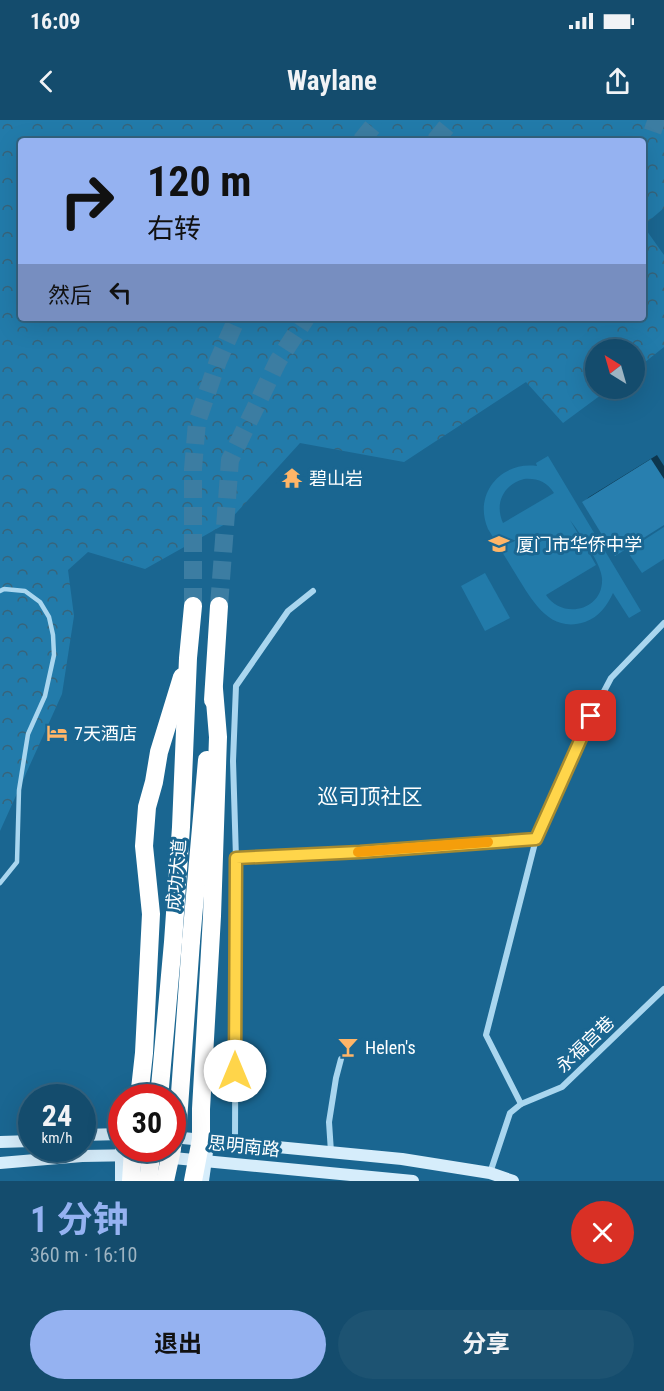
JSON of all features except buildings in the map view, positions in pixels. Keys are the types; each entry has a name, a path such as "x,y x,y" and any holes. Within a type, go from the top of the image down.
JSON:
{"highway":[{"name":"成功大道","path":"179,1084 182,941 181,827 188,658 194,606"},
{"name":"成功大道","path":"161,1084 214,689 219,606"},
{"path":"141,1084 151,914 144,846 147,807 162,742 188,658"},
{"path":"193,1181 202,1159 205,1139 201,1109 212,916 218,737 214,689"},
{"path":"130,1162 131,1181"},
{"path":"148,1181 150,1162"},
{"name":"成功大道","path":"165,1181 169,1162"}],"main road":[{"name":"思明南路","path":"186,1138 402,1159 490,1173 513,1181"},
{"path":"0,1143 18,1142"},
{"name":"思明南路","path":"0,1163 108,1154"},
{"name":"思明南路","path":"186,1158 413,1181"},
{"path":"202,1159 203,1181"},
{"path":"121,1181 126,1162"}],"street":[{"path":"234,1142 236,858 233,761 236,686 288,611 313,591"},
{"path":"490,1173 510,1113 521,1104 486,1035 536,839 591,716 611,678 664,623"},
{"path":"236,858 360,852 536,839"},
{"name":"永福宫巷","path":"521,1104 562,1087 664,989"},
{"path":"331,1152 330,1122 341,1059"}],"lane":[{"path":"0,591 4,589 25,591 40,602 49,617 54,655 45,696 28,734 19,789 17,862 0,883"}],"green space":[{"path":"0,120 664,120 664,208 646,223 646,138 18,138 18,321 646,321 646,230 664,255 664,347 645,362 645,339 585,339 585,399 595,399 563,423 526,382 404,462 300,443 227,523 145,569 88,552 68,570 74,616 62,694 0,831"},
{"path":"548,456 641,611 629,618 613,593 602,610 594,617 585,622 572,624 561,623 551,618 534,603 488,529 484,516 484,504 487,493 501,475 524,466 537,466 536,463","holes":["524,479 541,482 554,493 503,523 500,516 500,502 503,495 511,485","570,520 594,556 602,578 601,589 596,598 581,608 571,609 562,608 553,603 546,595 596,565"]},
{"path":"664,527 664,559 642,573 627,551"},
{"path":"485,573 510,618 485,631 461,586"}],"tunnel":[{"path":"363,138 378,120"},
{"path":"437,138 452,120"},
{"path":"647,120 664,126"},
{"path":"193,606 193,469 197,422 218,361 236,321"},
{"path":"219,606 230,460 278,361 304,321"}],"slow traffic":[{"path":"358,852 488,842"}],"place":[{"name":"碧山岩","path":"292,478"},
{"name":"厦门市华侨中学","path":"499,544"},
{"name":"7天酒店","path":"57,733"},
{"name":"Helen's","path":"348,1047"}],"district":[{"name":"巡司顶社区","path":"370,797"}],"route":[{"path":"235,1071 236,858 360,852 536,839 591,716"}]}
